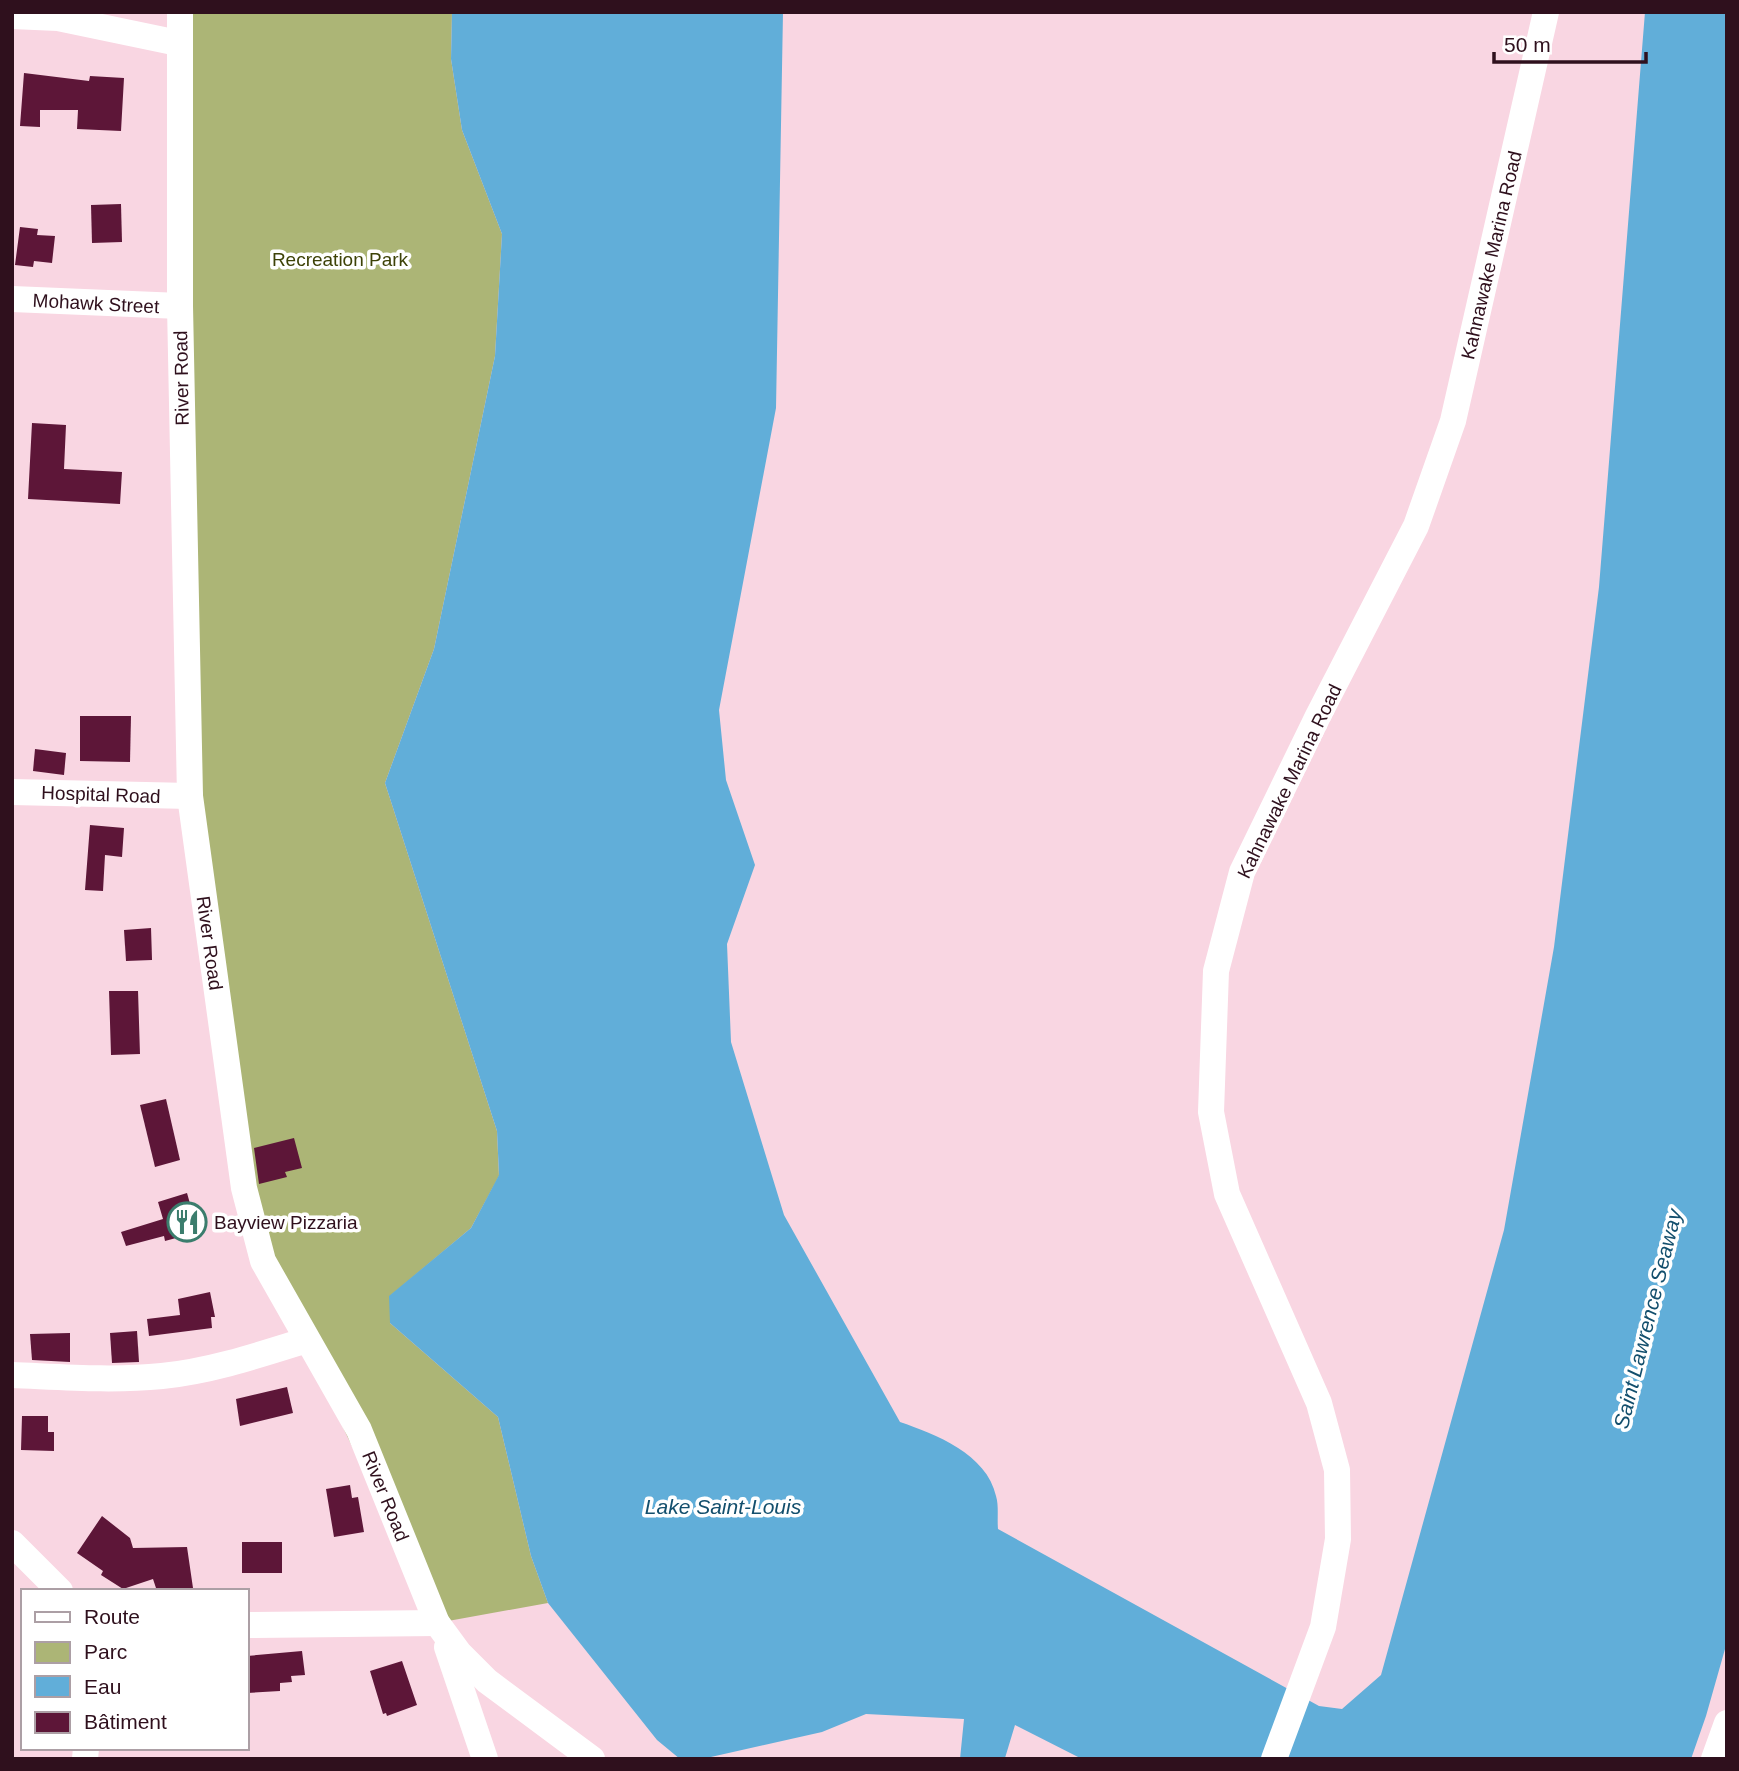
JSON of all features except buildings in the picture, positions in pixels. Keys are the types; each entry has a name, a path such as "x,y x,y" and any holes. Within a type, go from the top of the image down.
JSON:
{"street":[{"name":"River Road","path":"180,12 180,306 190,796 244,1188 263,1261 359,1430 438,1623 459,1653 487,1681 592,1759"},
{"name":"Kahnawake Marina Road","path":"1274,1759 1323,1628 1338,1539 1337,1470 1319,1403 1227,1194 1211,1112 1216,971 1242,872 1416,526 1453,421 1546,12"},
{"path":"12,16 58,18 178,43"},
{"name":"Mohawk Street","path":"12,299 180,306"},
{"name":"Hospital Road","path":"12,792 190,796"},
{"path":"12,1375 111,1379 163,1376 232,1363 307,1340"},
{"path":"12,1544 58,1589"},
{"path":"248,1625 438,1623 485,1759"},
{"path":"1714,1759 1727,1723"}],"green space":[{"name":"Recreation Park","path":"180,12 452,12 451,59 462,130 502,234 495,356 434,649 385,783 497,1131 499,1176 471,1228 390,1296 390,1323 498,1417 531,1556 548,1603 437,1623 263,1261 190,796"}],"water":[{"name":"Lake Saint-Louis","path":"452,12 783,12 776,408 719,710 726,780 755,865 727,944 731,1042 784,1215 900,1422 958,1448 982,1468 991,1481 998,1508 998,1529 1319,1706 1342,1709 1381,1675 1504,1230 1554,947 1599,587 1645,12 1727,12 1727,1642 1691,1759 1082,1759 1015,1725 1005,1758 960,1759 964,1719 866,1714 822,1732 702,1759 680,1759 657,1740 548,1603 531,1556 498,1417 390,1323 389,1296 471,1228 499,1175 497,1131 385,783 434,649 495,356 502,234 462,130 451,59"}],"place":[{"name":"Bayview Pizzaria","path":"187,1222"}],"water label":[{"name":"Saint Lawrence Seaway","path":"1648,1319"}]}
